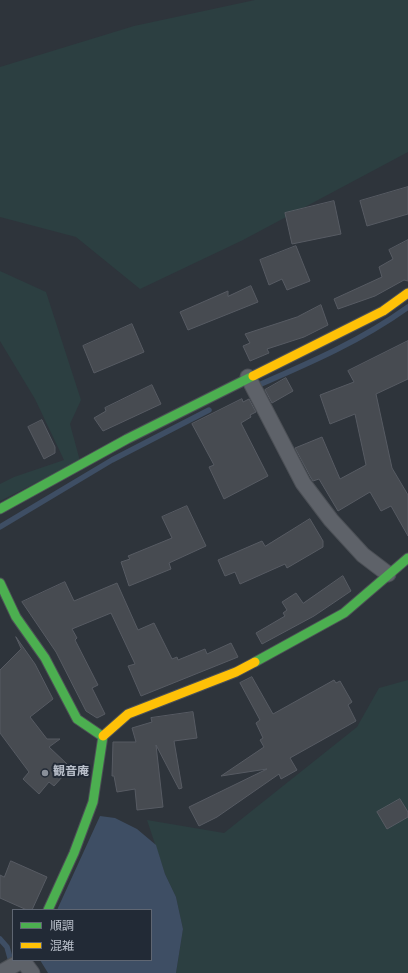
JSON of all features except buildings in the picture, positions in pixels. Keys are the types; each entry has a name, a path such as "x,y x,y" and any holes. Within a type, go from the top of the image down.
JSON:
{"street":[{"path":"0,509 127,439 252,384 383,311 408,292"},
{"path":"252,384 303,483 331,520 363,555 388,574"},
{"path":"48,909 74,853 93,802 102,736 128,714 236,672 344,613 408,558"},
{"path":"0,582 16,617 46,658 77,719 102,736"},
{"path":"4,971 21,961"},
{"path":"24,961 32,973"}],"shaded area":[{"path":"255,0 408,0 408,152 243,240 140,289 76,237 0,217 0,67 134,26"},
{"path":"0,271 46,292 81,400 70,424 80,461 0,501 0,484 14,477 64,460 35,399 0,341"},
{"path":"408,680 408,973 176,973 183,929 176,897 165,874 147,820 224,833 357,727 379,688"}],"water":[{"path":"100,816 115,818 137,829 156,845 165,874 176,897 183,929 176,973 48,973 41,961 152,961 152,909 57,909"}],"waterway":[{"path":"254,387 314,361 353,341 372,331 408,307"},
{"path":"0,527 112,460 209,410"},
{"path":"0,939 7,947 12,965"}],"traffic: fast":[{"path":"0,509 127,439 253,376"},
{"path":"255,662 344,613 408,558"},
{"path":"0,583 16,617 45,658 77,719 102,736"},
{"path":"48,909 74,853 93,802 103,736"}],"traffic: slow":[{"path":"253,376 383,311 408,293"},
{"path":"103,736 128,714 236,672 255,662"}],"place":[{"name":"観音庵","path":"45,773"}]}
